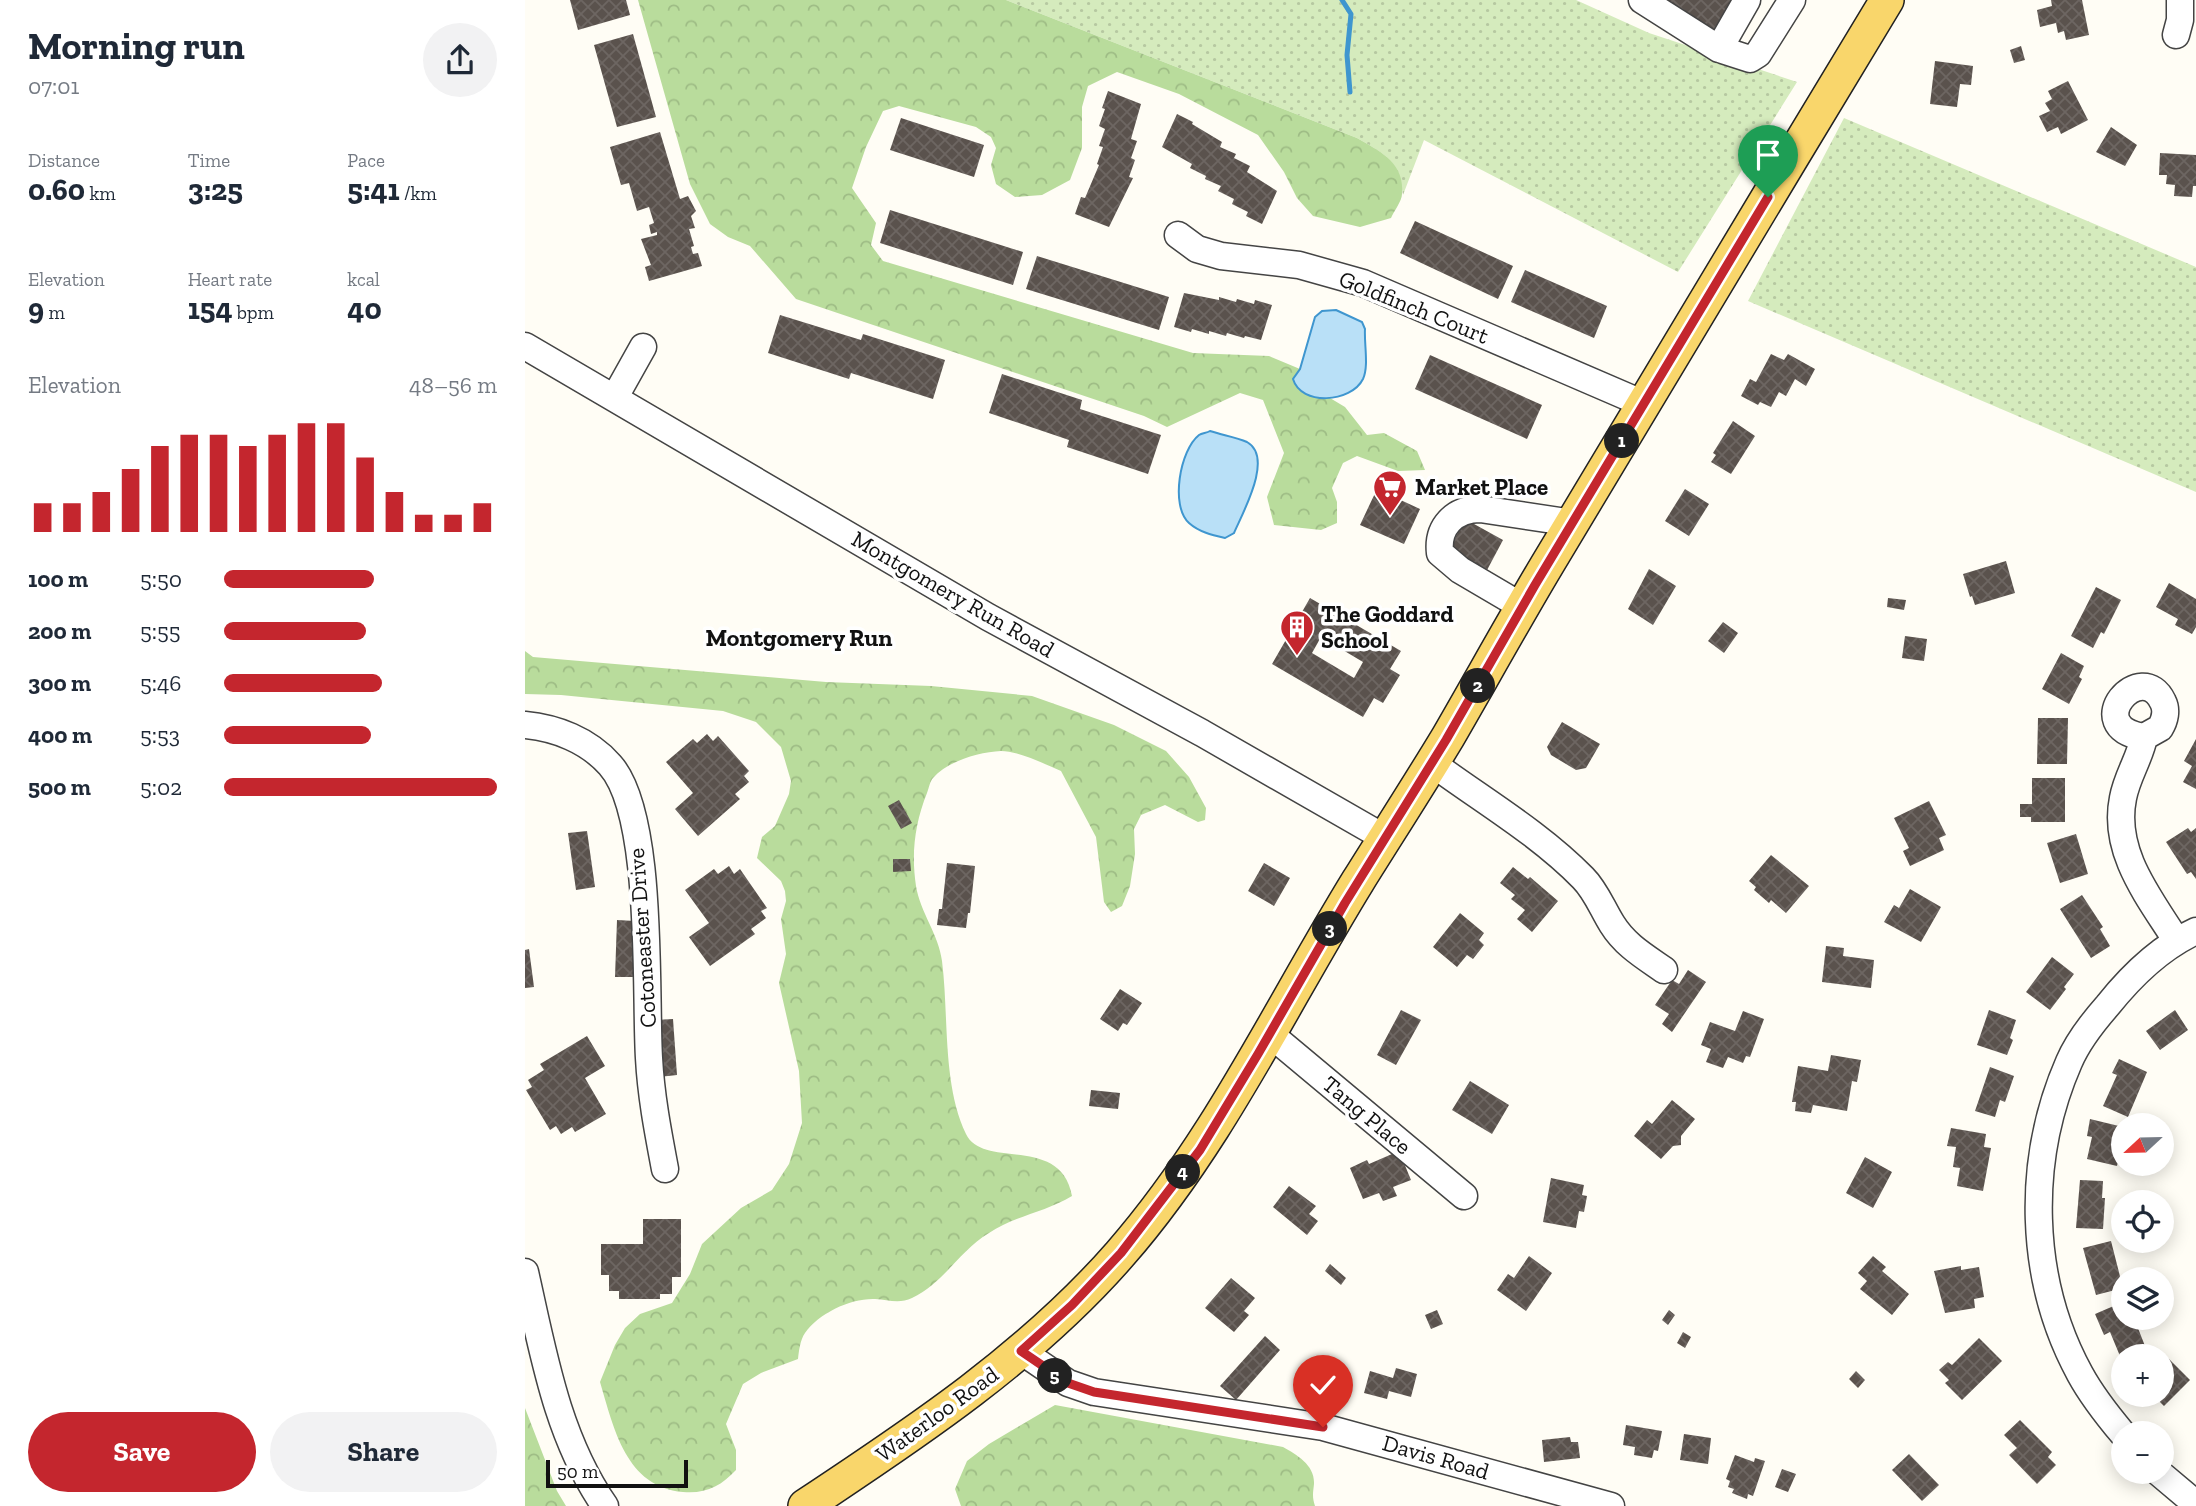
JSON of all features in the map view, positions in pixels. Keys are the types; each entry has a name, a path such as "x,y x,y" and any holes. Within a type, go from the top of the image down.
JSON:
{"main road":[{"name":"Waterloo Road","path":"805,1506 943,1411 1021,1351 1072,1305 1121,1253 1200,1150 1345,903 1432,763 1887,0"}],"street":[{"path":"1642,0 1719,49 1746,59 1758,54 1792,0"},
{"path":"1719,49 1747,0"},
{"path":"2176,35 2180,20 2180,0"},
{"name":"Goldfinch Court","path":"1178,235 1197,249 1221,256 1299,265 1363,283 1644,404"},
{"name":"Montgomery Run Road","path":"525,346 988,617 1202,733 1385,838"},
{"path":"615,397 643,347"},
{"path":"1523,607 1460,570 1440,553 1439,540 1449,519 1468,509 1480,509 1573,523"},
{"name":"Cotoneaster Drive","path":"525,724 557,730 584,744 610,764 621,782 628,804 642,876 649,1057 652,1095 665,1169"},
{"path":"2112,1421 2099,1406 2079,1372 2061,1333 2048,1294 2040,1250 2038,1215 2045,1138 2070,1060 2091,1024 2119,991 2139,970 2186,935 2132,866 2122,832 2123,797 2128,779 2141,753 2144,737"},
{"path":"1432,763 1537,839 1584,879 1611,923 1631,948 1664,970"},
{"name":"Tang Place","path":"1270,1034 1464,1196"},
{"path":"525,1272 546,1367 560,1414 605,1506"},
{"name":"Davis Road","path":"1021,1351 1068,1383 1094,1392 1323,1427 1611,1506"},
{"path":"2172,1484 2196,1504"}],"green space":[{"path":"638,0 1006,0 1357,138 1374,148 1395,166 1402,183 1402,197 1391,218 1360,227 1313,216 1297,198 1284,172 1258,135 1179,94 1117,72 1088,86 1082,107 1082,148 1070,180 1042,195 1015,197 996,184 991,165 996,148 991,137 976,127 899,106 883,111 866,147 852,188 876,223 871,245 883,261 1193,353 1269,356 1300,369 1293,379 1316,397 1330,398 1345,407 1367,435 1384,433 1417,451 1425,470 1398,471 1357,456 1343,463 1332,488 1337,502 1337,523 1321,530 1274,525 1267,497 1284,453 1263,400 1240,393 1167,427 1144,416 796,299 750,246 728,237 710,224 690,184"},
{"path":"1006,0 1576,0 1649,33 1797,82 1678,272 1424,140 1403,195 1398,173 1389,159 1357,138"},
{"path":"1844,118 2196,267 2196,492 1748,301"},
{"path":"525,651 533,657 1032,696 1114,725 1166,751 1189,777 1206,808 1205,820 1198,822 1165,805 1141,815 1134,829 1135,854 1130,886 1122,906 1111,912 1104,902 1096,837 1061,771 1023,755 1001,751 964,758 932,779 917,827 915,874 918,896 942,961 950,1072 958,1114 966,1134 975,1144 988,1150 1038,1159 1053,1165 1065,1177 1072,1196 1009,1222 978,1240 933,1284 912,1298 898,1301 856,1301 836,1308 818,1319 803,1336 798,1359 761,1373 743,1384 726,1424 736,1450 736,1470 719,1485 699,1492 664,1488 635,1467 617,1436 600,1382 625,1328 640,1314 672,1303 690,1274 702,1244 741,1208 772,1190 789,1164 802,1123 799,1071 779,983 786,954 781,919 786,901 785,891 781,881 757,858 762,837 775,826 789,794 791,781 781,747 756,722 723,711 525,694"},
{"path":"1055,1405 1283,1447 1304,1461 1312,1471 1315,1506 961,1506 955,1489 967,1461 989,1444"},
{"path":"525,1408 557,1491 566,1506 525,1506"}],"water":[{"path":"1336,310 1362,322 1365,329 1365,374 1357,387 1348,393 1338,397 1315,397 1298,388 1293,379 1300,369 1315,317 1322,311"},
{"path":"1210,431 1247,442 1255,449 1258,460 1249,499 1234,533 1225,538 1206,533 1189,523 1180,504 1182,465 1192,442 1199,435"}],"building":[{"path":"570,0 626,0 630,15 578,30"},
{"path":"1665,0 1735,0 1716,31"},
{"path":"2051,0 2082,0 2089,35 2066,40 2064,31 2058,33 2056,23 2040,27 2037,10 2052,6"},
{"path":"633,34 656,117 617,127 594,45"},
{"path":"2021,46 2025,60 2014,63 2010,50"},
{"path":"1935,61 1973,66 1971,85 1960,84 1957,107 1930,104"},
{"path":"2068,81 2088,120 2061,134 2058,127 2047,132 2039,116 2050,111 2045,103 2052,99 2048,91"},
{"path":"1108,91 1141,104 1131,139 1137,141 1131,158 1135,160 1129,177 1133,178 1109,227 1075,214 1099,165 1097,164 1103,147 1099,146 1105,129 1099,126"},
{"path":"1177,114 1222,142 1220,147 1236,154 1234,158 1250,166 1247,172 1277,191 1262,224 1246,216 1248,212 1232,204 1234,199 1218,191 1221,186 1205,179 1206,176 1190,168 1192,164 1162,147"},
{"path":"901,118 984,145 974,177 890,150"},
{"path":"2111,127 2137,145 2125,166 2096,152"},
{"path":"660,132 680,199 688,196 696,211 691,216 695,228 689,229 694,246 691,247 693,254 698,253 702,266 649,281 645,267 651,265 641,239 657,235 657,232 651,234 649,225 654,223 649,207 637,211 629,183 621,185 610,147"},
{"path":"2160,153 2196,155 2196,186 2193,186 2192,197 2174,196 2175,185 2166,184 2167,175 2159,175"},
{"path":"890,210 1023,252 1013,285 880,243"},
{"path":"1415,221 1513,266 1498,299 1400,253"},
{"path":"1037,256 1169,297 1159,330 1026,289"},
{"path":"1525,270 1607,306 1594,338 1511,302"},
{"path":"1184,293 1236,302 1237,299 1254,304 1255,300 1272,305 1261,340 1227,333 1226,336 1209,331 1209,334 1192,329 1191,332 1174,327"},
{"path":"780,315 861,340 863,334 945,360 933,399 851,373 849,379 768,353"},
{"path":"1771,354 1784,360 1788,354 1815,369 1806,386 1795,379 1786,396 1779,392 1771,407 1760,402 1758,405 1741,396 1750,379 1756,382"},
{"path":"1430,355 1542,405 1527,439 1415,389"},
{"path":"1002,374 1082,400 1080,409 1161,435 1148,474 1067,447 1069,440 989,413"},
{"path":"1733,421 1755,436 1731,474 1711,462 1716,455 1713,453"},
{"name":"Market Place","path":"1377,489 1420,509 1404,544 1360,525"},
{"path":"1685,489 1709,504 1689,536 1665,521"},
{"path":"1465,519 1503,540 1486,572 1448,552"},
{"path":"2006,561 2015,593 1975,605 1963,574"},
{"path":"1649,569 1676,586 1653,625 1628,609"},
{"path":"2169,583 2196,599 2196,627 2192,634 2175,625 2178,619 2156,607"},
{"path":"2096,587 2121,600 2104,634 2101,632 2093,648 2071,636"},
{"name":"The Goddard School","path":"1310,598 1401,651 1390,669 1400,675 1383,703 1374,698 1363,717 1272,664","holes":["1321,637 1363,662 1354,678 1312,653"]},
{"path":"1888,598 1906,600 1904,610 1887,607"},
{"path":"1723,622 1738,633 1724,653 1708,641"},
{"path":"1905,636 1927,639 1924,661 1902,658"},
{"path":"2061,653 2084,666 2079,677 2082,679 2069,704 2042,689"},
{"path":"2038,718 2068,718 2067,764 2037,764"},
{"path":"1562,722 1600,744 1586,768 1576,770 1551,755 1547,747"},
{"path":"707,734 713,741 718,736 749,771 744,776 749,782 735,794 740,799 698,836 675,809 693,793 666,762 693,739 697,743"},
{"path":"2196,739 2196,789 2183,782 2192,766 2184,761"},
{"path":"2032,778 2065,778 2065,822 2031,822 2031,817 2020,817 2020,804 2032,804"},
{"path":"899,800 912,823 901,829 888,806"},
{"path":"1929,801 1946,835 1939,838 1944,850 1910,866 1903,851 1909,848 1894,818"},
{"path":"2188,828 2191,832 2196,828 2196,879 2191,872 2187,874 2166,842"},
{"path":"587,831 595,887 576,890 568,833"},
{"path":"2076,834 2088,874 2060,883 2047,843"},
{"path":"1771,855 1809,886 1786,913 1771,900 1769,903 1754,890 1756,887 1749,881"},
{"path":"893,859 910,859 911,871 893,872"},
{"path":"947,863 975,866 966,928 937,925 939,909 942,909"},
{"path":"1264,863 1290,878 1274,906 1248,891"},
{"path":"729,866 734,874 740,869 767,908 761,911 766,918 751,929 755,934 710,966 689,937 709,923 685,890 714,869 718,874"},
{"path":"1513,867 1528,879 1530,877 1558,901 1532,932 1517,919 1525,910 1511,899 1515,895 1500,883"},
{"path":"1910,889 1941,907 1921,942 1884,922 1894,905 1899,908"},
{"path":"2082,895 2103,927 2100,929 2110,946 2091,958 2060,909"},
{"path":"1460,913 1484,933 1479,940 1484,945 1473,959 1467,955 1457,967 1433,947"},
{"path":"617,920 635,921 634,977 615,977"},
{"path":"1826,946 1844,948 1843,956 1874,960 1871,988 1822,982"},
{"path":"529,949 534,987 525,988 525,950"},
{"path":"2052,957 2074,974 2050,1010 2026,992"},
{"path":"1688,970 1706,982 1672,1032 1662,1024 1669,1014 1655,1005 1672,980 1679,984"},
{"path":"1120,989 1142,1003 1127,1025 1123,1023 1118,1031 1100,1019"},
{"path":"1401,1010 1421,1020 1396,1065 1377,1055"},
{"path":"1989,1010 2016,1020 2007,1055 1977,1045"},
{"path":"2175,1010 2188,1030 2160,1050 2146,1031"},
{"path":"1743,1011 1764,1019 1750,1057 1746,1056 1743,1063 1728,1057 1723,1068 1706,1062 1711,1049 1701,1045 1710,1022 1735,1031"},
{"path":"673,1019 677,1075 659,1077 655,1020"},
{"path":"587,1036 605,1066 585,1078 606,1114 575,1132 572,1127 561,1134 556,1126 550,1130 526,1090 532,1087 528,1080 544,1070 540,1064"},
{"path":"1831,1055 1861,1060 1857,1082 1852,1081 1847,1111 1813,1105 1811,1113 1795,1111 1796,1102 1792,1102 1798,1066 1828,1071"},
{"path":"2119,1059 2147,1072 2130,1113 2119,1113 2103,1106 2117,1075 2112,1073"},
{"path":"1990,1067 2014,1076 2005,1102 2000,1100 1995,1117 1975,1111"},
{"path":"1470,1081 1509,1105 1492,1134 1452,1110"},
{"path":"1091,1090 1120,1093 1118,1109 1089,1106"},
{"path":"1672,1100 1695,1119 1681,1136 1681,1145 1673,1146 1661,1159 1634,1136 1647,1120 1652,1124"},
{"path":"2090,1119 2111,1124 2111,1165 2087,1159 2092,1137 2087,1136"},
{"path":"1951,1128 1986,1134 1984,1147 1991,1148 1983,1191 1957,1186 1960,1168 1953,1167 1956,1147 1947,1146"},
{"path":"1399,1151 1411,1180 1393,1187 1397,1196 1383,1201 1379,1193 1363,1199 1350,1168 1367,1160 1369,1164"},
{"path":"1865,1157 1892,1172 1873,1208 1846,1193"},
{"path":"1551,1178 1584,1185 1582,1195 1587,1196 1584,1212 1579,1211 1576,1228 1543,1222"},
{"path":"2080,1180 2103,1181 2103,1229 2076,1228"},
{"path":"1289,1186 1316,1206 1309,1214 1318,1221 1307,1235 1273,1207"},
{"path":"643,1219 681,1219 681,1277 672,1277 672,1294 660,1294 660,1299 619,1299 619,1291 609,1291 609,1275 601,1275 601,1244 643,1244"},
{"path":"2111,1241 2111,1253 2114,1253 2118,1267 2111,1267 2111,1291 2096,1295 2083,1248"},
{"path":"1529,1256 1552,1273 1526,1311 1497,1290 1508,1274 1514,1278"},
{"path":"1873,1256 1886,1267 1882,1271 1909,1294 1892,1315 1860,1289 1867,1281 1858,1273"},
{"path":"1330,1264 1346,1278 1341,1285 1325,1271"},
{"path":"1961,1266 1961,1270 1979,1267 1984,1297 1974,1299 1975,1308 1945,1313 1934,1271"},
{"path":"1231,1278 1255,1298 1244,1311 1249,1315 1234,1332 1205,1308"},
{"path":"2111,1307 2111,1330 2139,1330 2144,1344 2115,1344 2110,1332 2104,1335 2095,1314"},
{"path":"1437,1310 1443,1324 1431,1329 1425,1315"},
{"path":"1669,1310 1675,1315 1668,1325 1662,1320"},
{"path":"1683,1332 1691,1337 1685,1348 1677,1343"},
{"path":"1265,1336 1280,1350 1236,1400 1220,1386"},
{"path":"1979,1338 2002,1361 1962,1400 1945,1383 1949,1380 1939,1370 1948,1362 1952,1365"},
{"path":"2174,1364 2190,1380 2174,1396"},
{"path":"1396,1368 1417,1374 1411,1397 1389,1391 1387,1399 1364,1393 1370,1371 1393,1378"},
{"path":"1856,1371 1865,1380 1858,1388 1849,1379"},
{"path":"2020,1420 2052,1452 2048,1457 2056,1465 2037,1484 2009,1455 2017,1448 2004,1435"},
{"path":"1626,1425 1662,1431 1658,1451 1654,1450 1652,1458 1634,1455 1635,1447 1623,1445"},
{"path":"1684,1434 1711,1438 1708,1464 1680,1460"},
{"path":"1570,1437 1571,1442 1578,1442 1580,1458 1544,1462 1542,1440"},
{"path":"1909,1454 1939,1485 1922,1501 1892,1470"},
{"path":"1735,1455 1754,1462 1755,1458 1765,1461 1753,1496 1748,1494 1747,1499 1732,1493 1734,1489 1728,1487 1730,1481 1726,1479"},
{"path":"1782,1469 1796,1474 1788,1492 1775,1487"}],"waterway":[{"path":"1342,0 1351,14 1347,55 1350,92"}],"place":[{"name":"Market Place","path":"1390,517"},
{"name":"The Goddard School","path":"1297,657"}],"district":[{"name":"Montgomery Run","path":"799,637"}],"route":[{"path":"1323,1427 1094,1392 1068,1383 1021,1351 1072,1305 1121,1253 1200,1150 1768,197"}]}
